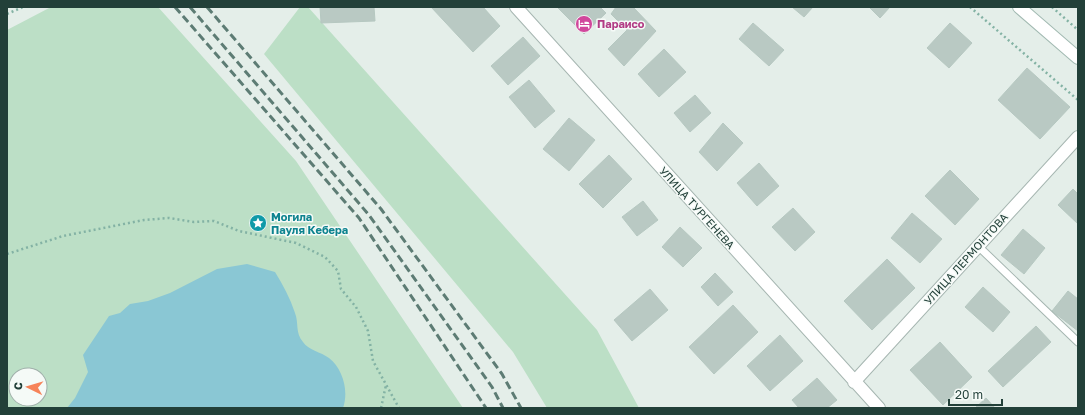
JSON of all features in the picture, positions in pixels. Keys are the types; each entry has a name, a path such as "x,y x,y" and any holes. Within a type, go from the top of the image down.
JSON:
{"street":[{"name":"УЛИЦА ТУРГЕНЕВА","path":"516,7 879,408"},
{"path":"1019,7 1078,58"},
{"name":"УЛИЦА ЛЕРМОНТОВА","path":"854,382 1078,137"}],"lane":[{"path":"978,246 1078,342"}],"path":[{"path":"7,14 23,7"},
{"path":"970,7 1078,100"},
{"path":"1052,7 1078,30"},
{"path":"7,254 62,236 144,220 169,218 194,222 214,221 238,231 296,242 325,257 338,271 341,289 356,307 368,331 373,361 399,408"},
{"path":"381,408 387,385"}],"green space":[{"path":"51,7 158,7 296,161 463,408 7,408 7,30"},
{"path":"300,7 308,7 597,330 639,408 547,408 513,352 264,54"}],"water":[{"path":"247,264 275,272 293,307 298,332 301,339 305,345 329,358 341,374 345,388 345,401 343,408 67,408 75,398 88,372 83,355 109,316 120,313 130,304 148,301 170,293 217,269"}],"building":[{"path":"320,7 374,7 375,21 321,23"},
{"path":"431,7 483,7 500,26 473,52"},
{"name":"Параисо","path":"557,7 600,7 606,13 584,34"},
{"path":"616,7 633,7 656,31 624,66 608,49 627,30 611,14"},
{"path":"792,7 813,7 804,17"},
{"path":"869,7 890,7 880,18"},
{"path":"753,23 784,50 769,66 739,39"},
{"path":"950,23 972,43 949,68 927,48"},
{"path":"523,37 540,56 508,85 491,66"},
{"path":"664,49 686,72 659,97 638,74"},
{"path":"1027,68 1070,107 1040,139 998,100"},
{"path":"529,80 555,111 535,128 509,97"},
{"path":"695,95 711,113 690,132 674,113"},
{"path":"569,118 595,140 569,171 543,149"},
{"path":"723,123 743,143 717,171 699,152"},
{"path":"609,155 632,179 603,208 579,184"},
{"path":"759,163 779,186 757,206 737,183"},
{"path":"950,170 979,199 955,225 925,196"},
{"path":"1073,189 1078,194 1078,224 1058,205"},
{"path":"643,201 658,220 637,236 622,217"},
{"path":"793,208 815,232 795,251 772,227"},
{"path":"912,213 942,239 920,263 891,238"},
{"path":"680,227 702,248 683,267 662,247"},
{"path":"1023,229 1045,248 1024,274 1001,255"},
{"path":"887,259 915,288 872,330 844,301"},
{"path":"715,273 733,292 718,306 701,287"},
{"path":"983,287 1010,312 993,332 965,307"},
{"path":"650,289 668,310 632,341 614,320"},
{"path":"1068,291 1078,299 1078,331 1052,311"},
{"path":"733,305 758,332 714,374 689,347"},
{"path":"1036,326 1051,342 1003,387 988,371"},
{"path":"780,335 803,361 770,391 747,366"},
{"path":"940,342 972,377 943,405 910,370"},
{"path":"817,378 837,400 827,408 799,408 792,400"},
{"path":"986,398 995,408 975,408"}],"railway":[{"path":"175,7 359,218 486,408"},
{"path":"190,7 369,215 492,387 503,408"},
{"path":"207,7 381,209 502,374 521,408"}],"place":[{"name":"Параисо","path":"584,24"},
{"name":"Могила Пауля Кебера","path":"258,223"}]}
